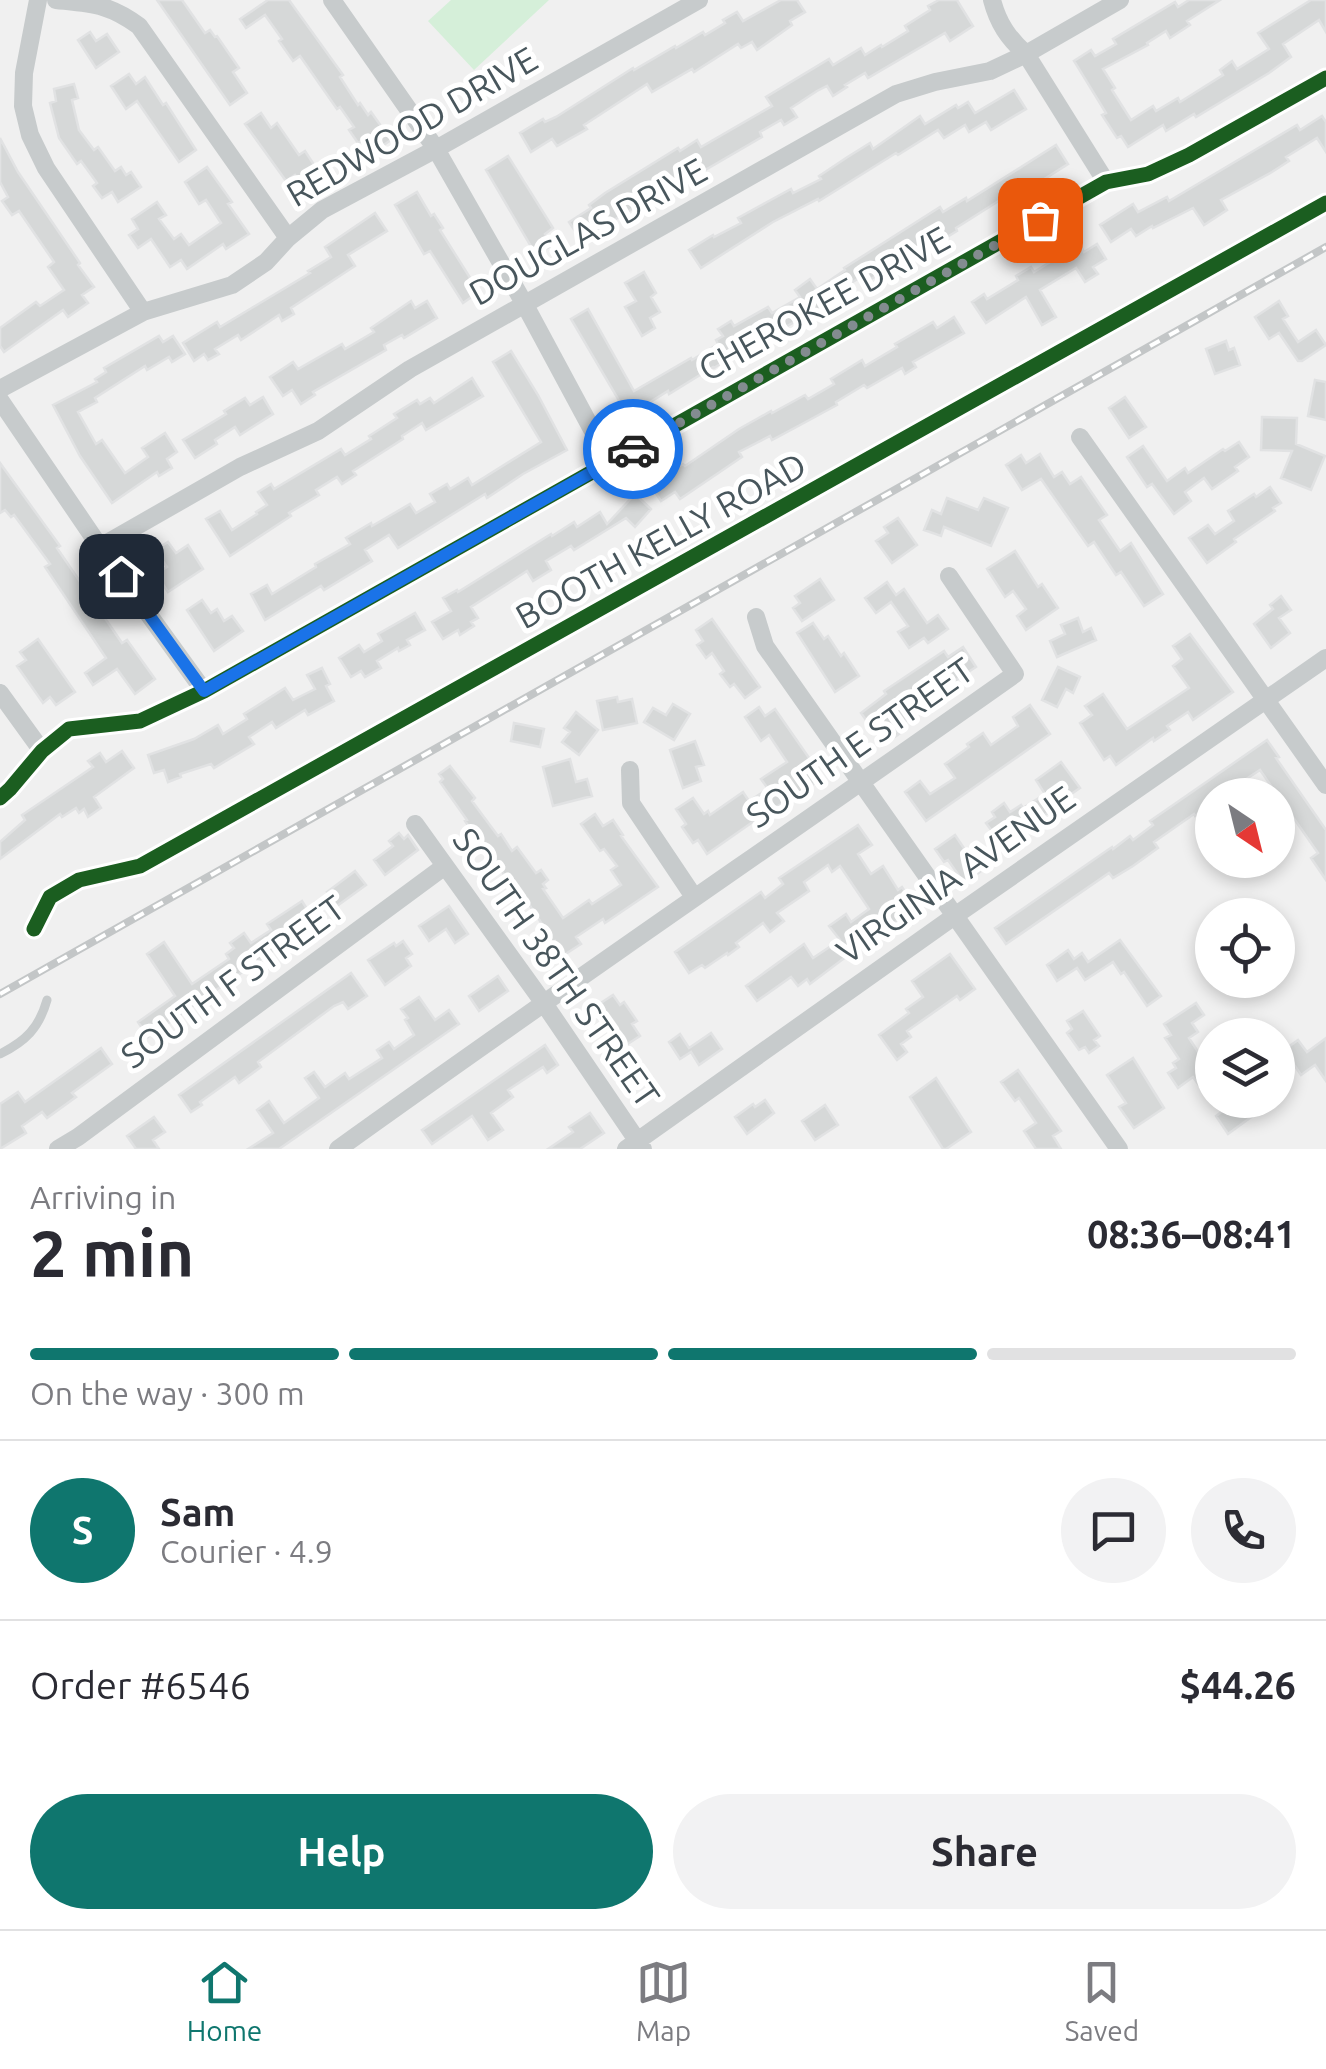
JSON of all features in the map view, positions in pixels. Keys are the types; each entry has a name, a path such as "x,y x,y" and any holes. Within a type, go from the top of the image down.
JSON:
{"street":[{"path":"38,0 24,73 23,106 30,135 46,168 144,312"},
{"path":"56,0 105,6 140,26 288,238"},
{"path":"332,0 436,149 610,462"},
{"name":"REDWOOD DRIVE","path":"0,389 144,312 232,285 266,262 322,210 699,0"},
{"path":"992,0 996,18 1009,40 1026,54 1106,182"},
{"name":"DOUGLAS DRIVE","path":"100,547 240,467 318,431 410,369 896,94 990,70 1120,0"},
{"name":"CHEROKEE DRIVE","path":"0,798 42,751 69,729 140,721 204,691 1106,182 1148,174 1189,155 1326,78"},
{"path":"0,400 204,691"},
{"path":"1080,438 1326,785"},
{"name":"SOUTH E STREET","path":"338,1149 1015,674 949,576"},
{"path":"756,617 765,646 1119,1149"},
{"name":"VIRGINIA AVENUE","path":"636,1146 956,915 1326,658"},
{"path":"0,693 42,751"},
{"path":"630,770 632,804 694,897"},
{"name":"SOUTH 38TH STREET","path":"415,824 544,1002 636,1146"},
{"name":"SOUTH F STREET","path":"58,1149 82,1143 445,866"}],"lane":[{"name":"BOOTH KELLY ROAD","path":"34,929 50,898 78,880 140,866 1326,203"},
{"path":"0,1054 27,1036 42,1018 47,1000"}],"green space":[{"path":"451,0 549,0 474,70 428,21"}],"building":[{"path":"157,0 182,0 205,33 210,30 217,36 239,68 233,72 247,93 230,105"},
{"path":"268,0 289,0 343,75 340,77 358,105 368,115 371,112 391,140 372,153 363,140 358,143 349,130 354,127 340,107 337,109 300,56 293,61 265,15 246,28 240,19"},
{"path":"781,0 797,0 805,12 757,50 752,42 741,48 738,44 694,72 692,69 652,92 647,84 584,125 587,129 557,146 552,139 531,152 520,133 543,119 545,122 556,117 633,68 703,32 705,35 737,12 743,21"},
{"path":"939,0 957,0 973,26 950,41 945,33 868,78 865,73 833,96 827,86 817,91 791,108 797,117 784,125 781,120 760,132 762,137 700,173 698,169 581,240 569,222 605,193 678,148 680,151 697,140 701,147 772,106 766,97 829,59 833,65 861,48 865,55 882,47 908,31 905,26"},
{"path":"1189,0 1220,0 1187,21 1190,25 1170,38 1166,31 1103,69 1131,120 1153,106 1156,111 1178,98 1180,102 1223,75 1220,70 1232,61 1237,69 1269,49 1258,33 1311,0 1326,0 1326,32 1319,20 1283,44 1291,57 1269,73 1196,117 1194,114 1166,131 1163,125 1128,147 1102,115 1106,113 1074,61 1091,50 1095,56 1116,44 1113,39 1175,2 1178,7"},
{"path":"90,32 96,41 107,34 119,52 96,68 78,40"},
{"path":"129,74 136,84 145,77 196,150 179,162 137,101 126,109 111,86"},
{"path":"74,84 78,98 72,100 79,130 94,150 98,147 115,171 121,167 126,175 131,172 141,187 118,202 112,192 102,198 93,186 97,183 81,161 77,164 59,138 50,103 56,101 54,89"},
{"path":"1014,90 1026,109 991,130 986,122 969,132 965,125 944,138 938,130 819,201 773,222 701,268 689,250 741,223 738,218 791,189 793,193 821,179 819,176 870,143 873,149 920,116 925,124 968,102 975,113"},
{"path":"261,113 271,128 277,123 299,155 305,151 320,174 302,186 295,175 286,181 245,124"},
{"path":"1322,116 1326,122 1326,152 1317,138 1286,157 1289,161 1272,172 1221,200 1227,210 1204,225 1193,208 1136,236 1131,229 1111,242 1100,225 1133,204 1138,212 1167,197 1169,201 1297,125 1300,130"},
{"path":"0,138 94,287 82,295 88,303 68,317 63,310 4,352 0,328 36,302 40,306 64,290 48,267 54,262 19,211 12,215 2,201 8,197 0,182"},
{"path":"1056,145 1068,164 1008,202 1005,197 956,228 957,231 916,253 912,247 871,279 867,273 840,290 843,294 812,315 755,342 628,416 571,319 588,309 634,391 718,344 716,340 723,336 718,329 731,321 734,326 768,307 772,313 800,297 795,290 810,279 817,289 940,207 943,212 966,198 967,201"},
{"path":"508,156 553,228 545,234 552,245 536,255 486,170"},
{"path":"207,167 249,234 226,249 223,244 187,269 181,260 170,267 151,239 138,248 129,235 138,229 132,219 157,202 166,215 159,219 174,239 181,234 189,245 221,223 206,200 199,204 185,182"},
{"path":"417,192 443,228 440,230 479,292 463,303 430,251 424,254 395,205"},
{"path":"375,213 387,231 348,255 355,266 291,308 294,314 282,321 279,315 241,340 238,335 215,349 219,354 208,360 204,354 194,361 183,343 217,322 220,327 310,273 331,257 325,247"},
{"path":"1078,241 1084,252 1097,244 1106,259 1093,267 1098,274 1085,282 1076,268 1040,290 1056,317 1042,325 1026,297 986,323 972,302 984,294 987,299 1031,267 1034,272"},
{"path":"644,272 656,293 651,297 660,312 650,318 655,328 642,336 625,307 636,301 625,283"},
{"path":"411,301 415,308 427,301 437,318 384,345 386,350 313,392 315,395 301,404 292,390 283,396 270,377 293,362 298,369 342,344 345,349 374,332 371,328"},
{"path":"1279,301 1288,316 1283,319 1298,342 1316,330 1326,345 1298,361 1279,333 1269,339 1255,317"},
{"path":"954,317 964,333 913,362 916,367 905,374 902,368 867,388 864,385 802,424 739,452 742,457 680,499 675,492 661,501 647,480 660,471 663,476 685,466 771,411 805,395 808,399 834,384 831,379 862,360 865,366 933,322 937,328"},
{"path":"159,336 163,342 173,336 185,354 172,362 169,357 147,370 145,366 78,412 96,444 102,440 125,473 148,457 142,448 165,433 177,452 167,459 172,468 159,476 157,472 112,503 80,456 53,405 97,382 95,379 106,372 104,368"},
{"path":"1226,341 1229,350 1234,348 1240,365 1215,374 1206,349"},
{"path":"511,351 567,450 487,498 485,494 398,548 389,535 365,550 372,561 265,620 251,594 267,585 272,594 350,544 346,538 371,523 372,526 410,504 416,513 435,502 430,494 447,484 450,489 468,478 472,485 541,442 493,362"},
{"path":"472,378 483,396 426,430 422,423 353,471 356,475 342,484 337,477 316,490 319,495 230,556 206,519 220,511 232,530 267,505 258,492 271,484 274,489 341,449 345,455 371,439 369,436 397,418 394,414 417,400 420,404 430,398 434,403"},
{"path":"1315,380 1326,382 1326,420 1308,416"},
{"path":"263,397 273,414 240,435 235,427 195,458 183,440 245,398 250,405"},
{"path":"1125,397 1146,427 1129,438 1109,408"},
{"path":"1262,417 1297,418 1296,444 1325,456 1311,490 1281,478 1292,451 1261,450"},
{"path":"1239,442 1249,457 1235,467 1238,471 1212,489 1204,478 1185,492 1191,501 1174,514 1152,484 1147,487 1127,457 1143,446 1167,481"},
{"path":"1040,454 1054,477 1062,472 1070,484 1081,477 1107,515 1099,520 1120,551 1131,543 1163,594 1144,606 1094,542 1088,546 1041,479 1022,490 1006,465 1021,455 1026,463"},
{"path":"0,463 60,546 57,548 122,643 127,640 155,679 135,694 117,669 93,685 85,673 106,658 45,567 50,564 14,515 11,517 5,510 0,513"},
{"path":"1270,487 1281,503 1273,508 1275,511 1207,563 1189,538 1208,525 1215,534 1234,521 1228,511"},
{"path":"635,494 651,509 635,527 626,518 574,550 571,546 546,561 551,570 533,581 527,571 471,607 478,618 471,622 474,626 443,639 432,622 451,611 443,598 574,522 577,527 600,512 607,524"},
{"path":"947,498 978,510 984,498 1008,508 991,546 944,527 941,536 924,530 932,510 941,514"},
{"path":"898,518 917,545 892,563 876,541 888,533 884,527"},
{"path":"168,542 176,553 188,545 203,569 168,592 156,574 167,567 155,550"},
{"path":"1015,551 1038,587 1042,584 1058,608 1026,630 1017,616 1026,609 1013,591 1005,597 987,569"},
{"path":"820,579 834,600 802,621 793,608 800,603 795,596"},
{"path":"887,582 896,595 904,589 927,623 938,615 948,629 928,643 924,638 909,648 898,632 908,626 891,602 876,613 865,598"},
{"path":"1281,596 1291,610 1279,618 1290,633 1271,648 1254,624 1273,609 1270,605"},
{"path":"202,600 211,613 217,609 224,621 232,616 243,631 214,651 187,610"},
{"path":"415,613 425,630 407,640 410,645 377,661 381,668 365,677 361,671 351,677 339,658 359,645 364,652 382,641 378,634"},
{"path":"1078,618 1083,632 1091,628 1096,640 1057,657 1050,641 1065,634 1061,625"},
{"path":"712,619 760,687 745,698 720,674 724,671 712,653 706,658 697,645 703,641 696,630"},
{"path":"813,623 824,639 828,636 841,656 844,653 859,676 835,692 797,633"},
{"path":"1190,634 1233,692 1193,720 1188,712 1167,726 1170,730 1116,765 1110,756 1104,760 1080,723 1092,715 1085,706 1103,694 1127,729 1189,688 1173,666 1182,659 1173,646"},
{"path":"38,639 75,692 56,705 50,697 43,703 17,666 26,660 20,652"},
{"path":"963,647 976,667 929,698 933,703 895,728 899,734 884,745 861,713 886,694 884,691 944,651 948,657"},
{"path":"1058,667 1080,677 1073,693 1066,689 1057,707 1042,700"},
{"path":"322,668 334,701 308,715 305,710 276,728 272,722 249,737 254,744 214,768 211,764 168,782 164,770 154,773 148,755 194,739 218,725 223,734 247,719 244,714 285,688 293,700 315,689 307,675"},
{"path":"617,697 618,702 632,699 637,723 603,730 597,701"},
{"path":"673,704 690,714 674,740 644,722 653,708 666,715"},
{"path":"1030,705 1050,734 926,821 905,792 920,781 930,794 955,778 945,764 983,733 991,745 1018,726 1013,717"},
{"path":"759,707 765,716 775,709 823,778 707,854 698,840 693,843 676,809 693,798 704,814 708,811 710,815 743,792 749,801 768,789 761,779 787,762 769,735 761,741 745,717"},
{"path":"576,712 598,730 579,755 562,742 570,732 564,728"},
{"path":"514,723 544,729 540,747 511,741"},
{"path":"1267,740 1290,778 1266,778 1260,770 1248,778 1212,778"},
{"path":"695,741 704,765 696,767 701,781 683,788 670,750"},
{"path":"122,751 134,768 94,797 101,808 88,817 84,809 79,813 76,808 62,817 60,814 0,859 0,842 25,820 22,815 93,767 88,761 100,753 106,762"},
{"path":"570,759 576,782 587,779 592,796 553,806 543,767"},
{"path":"1061,762 1080,788 1018,838 1013,830 1008,833 1004,827 994,834 986,823 995,817 992,812 1004,803 1010,812 1021,805 1023,808 1045,794 1036,780"},
{"path":"450,766 498,836 501,834 512,851 517,847 536,873 541,870 548,880 543,889 563,918 621,885 611,870 617,866 604,849 600,851 581,824 595,814 603,826 613,820 658,887 605,923 603,919 576,937 581,944 564,955 538,927 542,924 521,892 514,897 504,881 507,879 440,782 443,779 439,774"},
{"path":"1295,785 1326,830 1326,880 1311,858 1318,853 1295,820"},
{"path":"1195,790 1195,816 1154,842 1158,848 1113,878 1109,873 1006,944 995,928 1112,847 1130,836 1133,840 1153,825 1150,821"},
{"path":"858,825 872,845 858,854 871,874 883,866 898,890 902,887 916,908 810,984 807,979 798,986 791,977 757,1001 746,986 804,944 813,958 840,940 829,926 846,914 851,922 869,909 840,866 832,872 828,865 804,882 809,891 777,913 784,921 770,932 763,923 736,943 739,947 728,955 689,973 675,952 761,892 765,898 783,884 779,878"},
{"path":"399,833 404,839 408,835 418,850 385,875 374,860 393,846 389,841"},
{"path":"955,835 980,872 964,883 935,849"},
{"path":"355,871 366,885 337,906 327,892"},
{"path":"302,901 315,922 148,1037 138,1022 175,996 147,954 164,942 192,984 229,959 226,954 234,948 230,943 244,933 251,943 271,930 267,924"},
{"path":"449,906 468,934 455,943 446,929 429,941 419,926"},
{"path":"1120,940 1161,996 1147,1006 1113,962 1085,980 1077,968 1057,981 1047,965 1068,950 1074,959 1082,953 1088,962"},
{"path":"403,941 412,954 406,958 411,966 385,985 368,960"},
{"path":"950,954 975,989 960,1000 957,996 907,1031 911,1037 901,1044 907,1052 897,1060 879,1035 923,997 912,981"},
{"path":"351,973 367,996 348,1009 343,1002 334,1006 258,1062 261,1067 239,1083 235,1077 191,1112 179,1095"},
{"path":"498,976 508,991 479,1011 469,996"},
{"path":"613,995 620,1005 624,1002 637,1021 632,1024 640,1036 620,1049 593,1008"},
{"path":"419,997 435,1020 449,1010 459,1024 279,1149 248,1149 273,1133 257,1110 269,1101 284,1123 319,1098 305,1078 314,1072 325,1087 345,1073 349,1079 382,1058 377,1050 389,1042 394,1049 414,1035 401,1009"},
{"path":"1196,1003 1204,1015 1195,1018 1195,1034 1189,1038 1195,1047 1195,1080 1193,1077 1178,1088 1168,1073 1176,1068 1173,1063 1179,1059 1165,1038 1171,1035 1164,1024"},
{"path":"1083,1011 1100,1036 1094,1040 1099,1046 1089,1053 1085,1047 1079,1050 1067,1033 1072,1029 1067,1021"},
{"path":"711,1033 722,1049 699,1065 691,1052 680,1059 669,1042 680,1034 689,1048"},
{"path":"1326,1038 1326,1081 1315,1065 1301,1075 1295,1066 1295,1042 1298,1040 1307,1052"},
{"path":"545,1045 558,1065 547,1073 543,1067 508,1090 513,1097 491,1113 503,1130 488,1140 472,1116 432,1144 422,1130"},
{"path":"101,1048 112,1064 72,1093 76,1097 47,1118 42,1112 22,1126 26,1133 0,1149 0,1104 18,1092 25,1102"},
{"path":"1133,1058 1164,1108 1134,1128 1119,1107 1126,1103 1107,1075"},
{"path":"1018,1070 1061,1131 1053,1136 1061,1149 1036,1149 1024,1131 1036,1123 1019,1098 1015,1101 1001,1082"},
{"path":"936,1078 971,1132 946,1149 910,1097"},
{"path":"765,1100 774,1113 747,1134 735,1117"},
{"path":"825,1105 838,1125 815,1140 802,1121"},
{"path":"590,1113 604,1133 580,1149 548,1149 573,1132 569,1127"},
{"path":"154,1117 165,1132 153,1140 159,1149 136,1149 127,1136"},
{"path":"1217,1118 1250,1118 1228,1134"}],"railway":[{"path":"0,994 1326,247"}],"cycle path":[{"path":"0,798 42,751 69,729 140,721 204,691 1106,182 1148,174 1189,155 1326,78"},
{"path":"34,929 50,897 79,880 140,866 1326,203"}],"way so far":[{"path":"633,449 1040,220"}],"route":[{"path":"121,576 204,691 633,449"}]}
